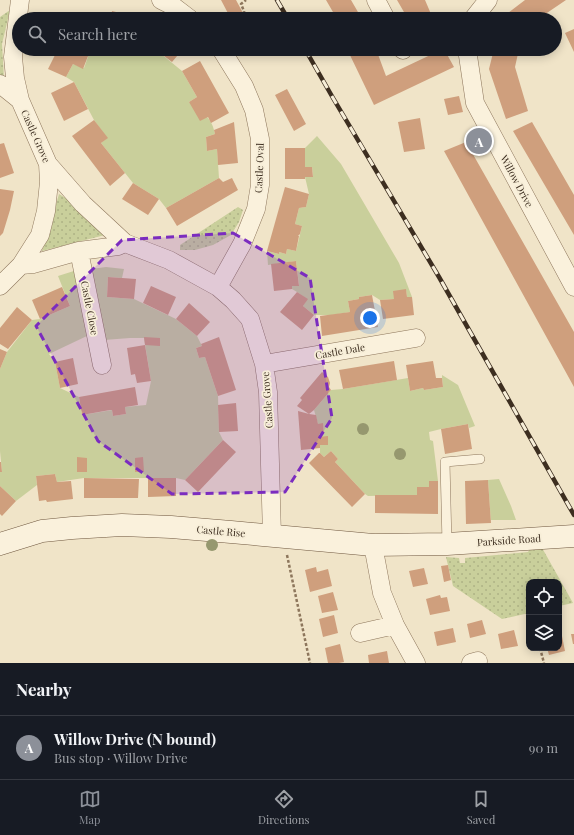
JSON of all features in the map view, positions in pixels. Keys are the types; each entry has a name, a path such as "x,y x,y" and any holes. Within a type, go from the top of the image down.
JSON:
{"street":[{"name":"Castle Grove","path":"19,12 20,0"},
{"path":"161,0 181,12"},
{"path":"376,0 382,12"},
{"path":"479,12 488,0"},
{"name":"Castle Grove","path":"13,56 15,78 20,100 48,164 83,204 125,243 170,260 218,287 233,300 250,319 264,364 268,392 277,536"},
{"name":"Castle Oval","path":"218,287 242,244 256,209 260,185 260,139 254,110 244,86 225,56"},
{"name":"Willow Drive","path":"468,56 475,103 574,287"},
{"path":"0,84 20,100"},
{"path":"0,286 21,265 40,235 46,211 49,182 48,164"},
{"path":"21,265 33,264 79,251 118,246 125,243"},
{"name":"Castle Close","path":"79,251 102,366"},
{"name":"Castle Dale","path":"264,364 416,338"},
{"name":"Castle Rise","path":"0,544 42,531 122,525 186,528 373,545 445,544"},
{"name":"Parkside Road","path":"445,544 574,536"},
{"path":"373,545 382,593 395,625 416,663"},
{"path":"360,633 395,625"}],"lane":[{"path":"445,544 445,462 480,459"}],"path":[{"path":"244,12 241,4 246,0"},
{"path":"277,536 310,663"},
{"path":"541,651 544,663"}],"highlighted area":[{"path":"233,233 310,278 332,418 285,492 172,494 98,441 36,326 122,240"}],"green space":[{"path":"10,10 2,44 4,79 0,75 0,17"},
{"path":"86,56 164,56 182,71 197,97 189,102 206,115 214,128 215,134 206,137 207,151 217,149 219,178 166,208 159,199 133,183 101,143 107,138 94,120 74,82 66,77 73,64 84,68 88,57"},
{"path":"317,136 341,164 399,263 412,297 407,297 406,290 394,299 380,300 372,295 359,297 359,299 348,301 350,312 332,315 314,315 303,306 307,299 292,289 292,286 299,285 296,261 268,265 267,251 286,254 287,249 296,251 302,226 295,224 299,208 306,207 309,194 305,177 313,176 312,167 305,167 305,148"},
{"path":"59,194 69,200 105,235 42,251"},
{"path":"238,207 243,210 239,222 231,235 213,245 195,250 180,250 180,245"},
{"path":"106,267 124,269 122,278 108,277 107,297 134,299 176,319 197,336 202,346 196,348 199,358 205,357 218,396 219,432 223,440 185,480 176,478 84,478 57,482 55,474 36,476 37,485 16,501 0,486 0,472 2,472 0,451 0,369 7,352 32,320 40,319 70,306 58,276 77,270 89,335 49,354 55,362 60,388 79,397 82,415 112,410 113,416 126,414 125,407 146,405 151,381 144,338 104,340 91,269"},
{"path":"442,375 458,385 475,426 469,428 468,424 429,432 430,440 433,441 438,481 429,481 429,487 417,487 417,495 368,496 335,462 338,459 331,451 324,457 320,453 320,445 328,445 328,437 319,437 319,434 324,434 323,424 318,424 314,410 331,390 408,378 410,391 423,388 424,390 443,387"},
{"path":"499,479 516,520 491,520 491,523 488,480"},
{"path":"541,546 560,579 526,579 526,614 502,619 453,586 446,557 459,558 460,563 465,563 465,558 528,552 531,547"},
{"path":"562,583 573,603 562,605"}],"building":[{"path":"221,0 236,0 242,12 227,12"},
{"path":"326,0 351,0 358,12 333,12"},
{"path":"397,0 425,0 430,12 404,12"},
{"path":"525,0 566,0 548,12 509,12"},
{"path":"574,29 574,52 565,33"},
{"path":"54,56 88,56 83,69 73,64 66,77 48,69"},
{"path":"164,56 177,56 172,62"},
{"path":"350,56 379,56 386,76 428,56 448,56 454,67 374,105"},
{"path":"492,56 517,56 515,67 528,111 506,119 489,69"},
{"path":"200,61 229,113 211,123 208,117 200,121 189,102 197,97 182,71"},
{"path":"74,82 88,109 64,121 51,93"},
{"path":"287,89 306,124 294,131 275,95"},
{"path":"459,96 463,112 448,115 444,99"},
{"path":"420,118 425,149 404,152 398,122"},
{"path":"94,120 108,138 101,143 125,173 110,186 72,136"},
{"path":"234,122 238,163 218,165 217,149 207,151 206,137 215,134 214,130"},
{"path":"532,122 574,195 574,235 513,131"},
{"path":"466,142 574,332 574,387 444,151"},
{"path":"4,143 14,173 0,178 0,144"},
{"path":"285,148 305,148 305,167 312,167 313,177 305,177 305,179 285,179"},
{"path":"219,178 223,182 232,178 238,190 177,226 166,208"},
{"path":"133,183 159,199 148,215 122,199"},
{"path":"285,187 309,194 306,207 299,208 295,224 302,226 298,236 296,251 287,249 286,254 279,252 279,254 267,251"},
{"path":"0,189 14,191 3,233 0,236"},
{"path":"296,261 299,286 292,286 292,289 274,291 271,264"},
{"path":"108,277 136,279 134,299 107,297"},
{"path":"151,286 176,297 168,315 143,303"},
{"path":"62,287 70,306 40,319 32,300"},
{"path":"406,289 407,297 412,297 414,315 383,319 380,300 394,299 393,291"},
{"path":"297,292 308,299 303,306 314,315 302,330 280,312"},
{"path":"372,295 378,327 322,336 320,316 350,312 348,301 359,299 359,297"},
{"path":"189,303 210,322 197,336 176,319"},
{"path":"17,307 32,320 8,349 0,344 0,328"},
{"path":"144,337 160,338 160,346 145,345"},
{"path":"219,337 236,390 218,396 205,357 199,358 196,348 202,346 201,344"},
{"path":"145,345 151,381 137,383 135,374 131,375 127,348"},
{"path":"0,349 7,352 0,369"},
{"path":"73,358 78,384 60,388 55,362"},
{"path":"394,361 397,380 343,389 339,370"},
{"path":"433,361 436,378 442,378 443,387 424,390 423,388 410,391 406,365"},
{"path":"322,372 328,377 330,383 329,387 331,390 309,414 297,406 302,400 300,398"},
{"path":"135,387 138,405 125,407 126,414 113,416 112,410 110,410 82,415 79,397"},
{"path":"236,403 238,431 219,432 218,405"},
{"path":"298,411 316,415 318,424 323,423 324,434 319,434 319,437 328,436 328,445 320,445 320,448 301,450"},
{"path":"468,424 472,449 445,454 441,429"},
{"path":"223,440 236,452 198,492 185,480"},
{"path":"331,451 338,459 335,462 365,494 352,507 309,463 319,453 324,457"},
{"path":"77,457 87,458 87,472 77,472"},
{"path":"143,457 144,472 135,472 135,458"},
{"path":"1,462 2,472 0,472"},
{"path":"55,474 57,482 71,481 73,499 47,502 46,500 39,501 36,476"},
{"path":"84,478 139,479 138,498 84,498"},
{"path":"148,478 176,478 176,496 148,497"},
{"path":"488,480 491,523 466,524 465,481"},
{"path":"429,481 438,481 438,514 375,513 375,495 417,495 417,487 429,487"},
{"path":"0,486 16,501 2,516 0,514"},
{"path":"448,565 451,580 444,582 441,566"},
{"path":"316,567 317,572 328,569 332,586 310,592 305,570"},
{"path":"424,568 428,584 413,587 409,571"},
{"path":"333,592 338,610 322,613 318,596"},
{"path":"440,595 441,598 447,597 450,611 430,615 426,599"},
{"path":"334,615 338,633 323,637 319,619"},
{"path":"482,620 486,634 470,638 467,624"},
{"path":"453,628 456,642 437,646 434,632"},
{"path":"514,630 518,646 501,649 498,634"},
{"path":"571,634 574,634 574,644 573,644"},
{"path":"562,636 565,651 549,655 548,651 562,651"},
{"path":"340,644 344,662 328,663 325,648"},
{"path":"387,651 389,663 369,663 368,655"}],"railway":[{"path":"277,0 284,12"},
{"path":"309,56 439,277 574,515"}],"place":[{"name":"Willow Drive (N bound)","path":"479,141"}]}
